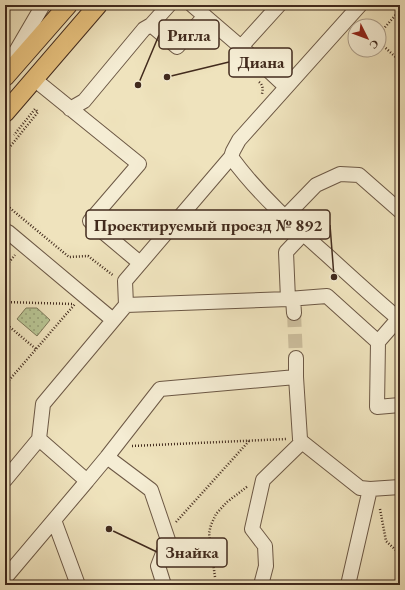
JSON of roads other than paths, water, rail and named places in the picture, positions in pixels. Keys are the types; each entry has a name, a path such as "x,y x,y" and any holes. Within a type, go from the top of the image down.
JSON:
{"main road":[{"path":"5,77 68,5"},
{"path":"5,113 97,8"}],"street":[{"path":"5,70 43,5"},
{"path":"70,109 84,100 144,29 151,25 169,5"},
{"path":"192,5 286,87"},
{"path":"241,47 279,5"},
{"path":"5,480 39,439 42,404 126,305 125,281 231,157 239,140 360,5"},
{"path":"151,25 177,47 204,16"},
{"path":"34,79 138,164 90,222 140,263"},
{"path":"231,157 264,196 303,234 399,320 378,342 377,407 400,405"},
{"path":"285,216 316,185 340,174 359,175 400,211"},
{"path":"8,232 79,299 113,320"},
{"path":"294,313 286,252 303,234"},
{"path":"126,305 291,299 327,296 378,342"},
{"path":"296,358 301,440 360,488 400,488"},
{"path":"5,578 111,452 160,389 296,377"},
{"path":"39,439 87,481"},
{"path":"261,585 266,566 265,546 252,529 264,480 301,440"},
{"path":"111,452 151,490 168,540 158,566 164,585"},
{"path":"348,585 373,489"},
{"path":"54,520 78,585"}],"tunnel":[{"path":"294,313 296,358"}],"place":[{"name":"Диана","path":"167,77"},
{"name":"Ригла","path":"138,85"},
{"name":"Проектируемый проезд № 892","path":"334,277"},
{"name":"Знайка","path":"109,529"}]}
